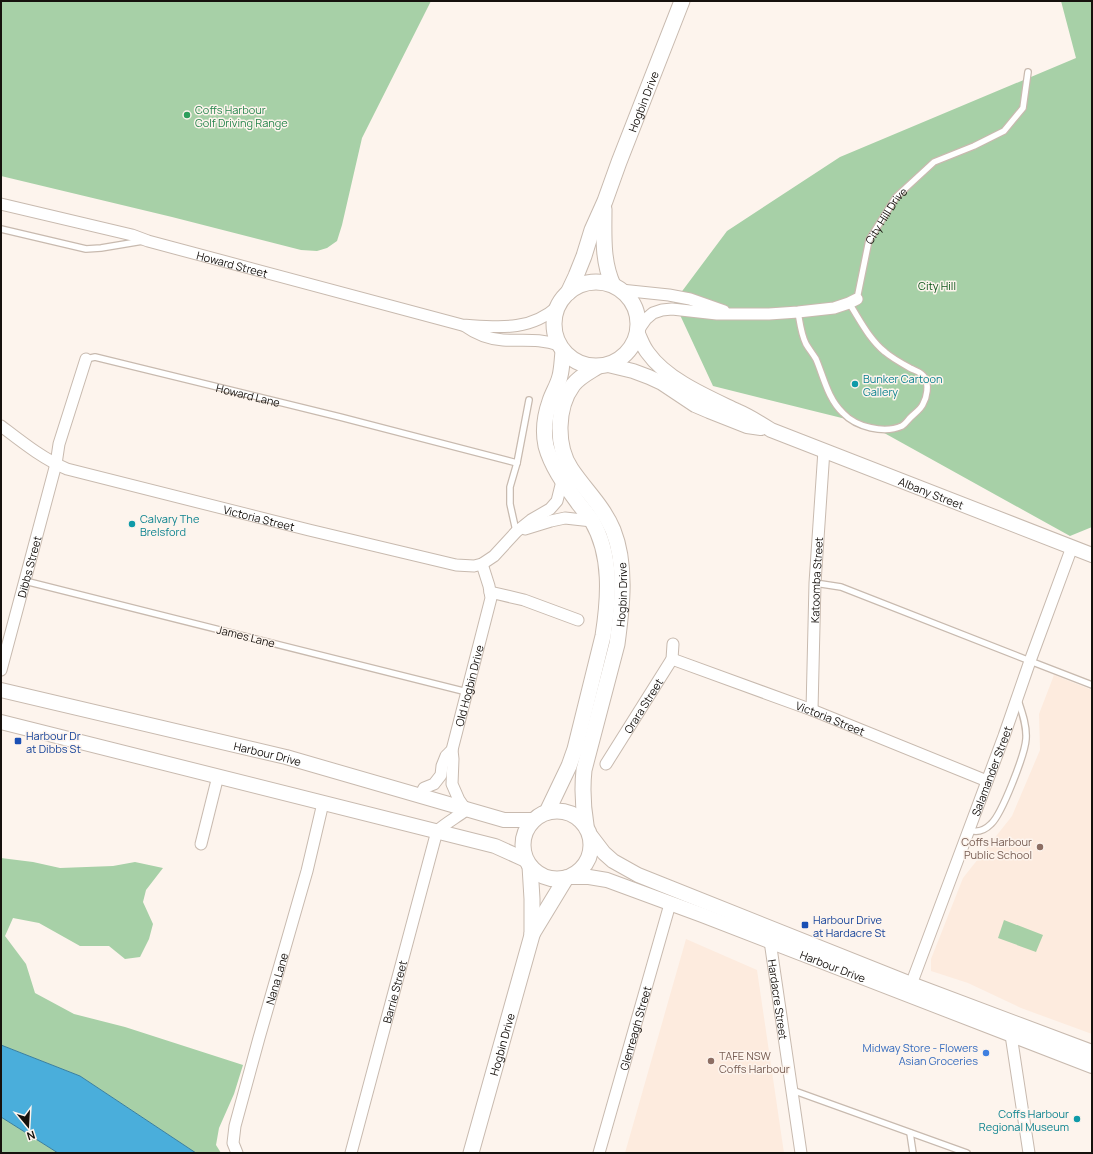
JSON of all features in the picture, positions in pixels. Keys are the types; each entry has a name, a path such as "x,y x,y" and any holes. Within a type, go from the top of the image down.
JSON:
{"main road":[{"name":"Hogbin Drive","path":"568,293 584,256 592,230 605,201 682,1"},
{"name":"Hogbin Drive","path":"605,201 605,255 608,274 617,288"},
{"path":"589,282 601,282 617,288 632,301 638,314 638,331 634,344 627,354 618,361 603,366 584,365 573,360 561,348 554,333 554,320 557,307 568,293 578,286 589,282"},
{"name":"Hogbin Drive","path":"547,812 569,766 575,749 602,644 608,596 605,558 600,540 592,521 562,481 546,445 546,417 560,376 561,348"},
{"name":"Hogbin Drive","path":"588,831 583,803 584,770 617,644 621,604 621,573 618,546 613,530 606,515 570,468 564,454 560,428 561,413 565,399 573,385 584,375 603,366"},
{"path":"558,810 569,812 578,817 588,831 592,846 590,856 586,864 579,871 568,877 556,879 546,877 538,873 528,863 523,850 523,839 526,829 539,815 547,812 558,810"},
{"name":"Hogbin Drive","path":"471,1153 532,935 532,899 528,863"},
{"name":"Hogbin Drive","path":"532,935 568,877"}],"street":[{"name":"Howard Street","path":"1,204 132,235 148,241 462,325 509,327 523,325 544,317 557,307"},
{"path":"617,288 690,299 732,314"},
{"path":"638,331 646,319 653,313 662,310 672,309 717,314 762,314 834,308 853,301"},
{"name":"Howard Street","path":"462,325 476,333 487,336 501,339 549,342 561,348"},
{"name":"Albany Street","path":"638,331 648,354 674,377 697,392 750,417 771,430 1092,555"},
{"name":"Howard Lane","path":"56,464 59,444 86,359"},
{"name":"Albany Street","path":"603,366 633,371 649,377 662,383 695,405 747,426 771,430"},
{"name":"Victoria Street","path":"1,426 25,445 67,469 309,530 448,563 474,566 482,564"},
{"name":"Katoomba Street","path":"812,710 815,583 824,450"},
{"name":"Dibbs Street","path":"1,670 56,464"},
{"path":"482,564 494,556 516,532 531,520 550,509 557,501 562,481"},
{"path":"516,532 565,518 592,521"},
{"name":"Salamander Street","path":"909,989 969,830 1072,547"},
{"name":"Old Hogbin Drive","path":"420,796 424,788 434,784 441,775 442,766 446,756 452,750 490,598 490,592 482,564"},
{"path":"490,592 524,600 578,620"},
{"name":"Orara Street","path":"606,764 672,659 673,644"},
{"name":"Victoria Street","path":"672,659 812,710 987,781"},
{"name":"Harbour Drive","path":"1,690 286,757 504,820 533,820"},
{"path":"1,722 495,846 528,863"},
{"path":"437,831 466,810 452,784 452,750"},
{"path":"201,844 218,776"},
{"name":"Nana Lane","path":"237,1153 233,1143 235,1126 307,871 323,803"},
{"name":"Barrie Street","path":"351,1153 437,831"},
{"name":"Harbour Drive","path":"588,831 604,853 614,861 638,875 909,989 1011,1035 1092,1066"},
{"name":"Harbour Drive","path":"568,877 589,877 607,880 770,941 1092,1052"},
{"name":"Glenreagh Street","path":"599,1153 670,904"},
{"name":"Hardacre Street","path":"770,941 801,1153"},
{"path":"1011,1035 1029,1153"}],"lane":[{"name":"City Hill Drive","path":"853,301 869,240 896,197 934,162 974,146 1004,131 1023,108 1028,72"},
{"path":"1,229 86,249 148,241"},
{"path":"798,312 802,334 806,345 816,359 820,373 832,399 842,413 850,420 864,426 877,429 891,429 903,425 923,404 927,391 927,382 925,377 921,373 896,360 874,342 853,301"},
{"name":"Howard Lane","path":"86,359 95,357 340,417 517,463"},
{"path":"516,532 510,504 510,487 517,463 529,400"},
{"name":"James Lane","path":"25,581 467,692"},
{"path":"815,583 841,587 1092,685"},
{"path":"969,830 981,830 988,827 994,821 1017,770 1025,747 1026,735 1025,725 1017,698"},
{"path":"791,1090 967,1153"},
{"path":"910,1133 913,1153"}],"shaded area":[{"name":"Coffs Harbour Public School","path":"1054,675 1092,690 1092,1034 1021,1008 968,983 931,971 931,959 963,878 1012,816 1040,750 1039,714"},
{"name":"TAFE NSW Coffs Harbour","path":"686,939 757,970 784,1153 625,1153"}],"green space":[{"name":"Coffs Harbour Golf Driving Range","path":"1,1 431,1 362,138 337,241 327,248 317,251 301,250 1,176"},
{"name":"City Hill","path":"1061,1 1092,1 1092,527 1070,536 877,429 850,420 713,386 674,302 727,231 840,157 1076,58"},
{"path":"1,858 33,862 60,868 113,866 135,862 163,868 146,890 143,902 153,924 149,939 140,957 125,959 109,946 80,946 39,923 13,918 5,936 26,964 35,993 74,1014 125,1027 243,1065 234,1094 219,1128 216,1145 221,1153 196,1153 80,1076 1,1045"},
{"path":"1004,920 1043,935 1036,952 998,938"},
{"path":"1,1117 58,1153 1,1153"}],"water":[{"path":"1,1045 80,1076 196,1153 58,1153 1,1117"}],"place":[{"name":"Coffs Harbour Golf Driving Range","path":"187,115"},
{"name":"Bunker Cartoon Gallery","path":"855,384"},
{"name":"Calvary The Brelsford","path":"132,524"},
{"name":"Harbour Dr at Dibbs St","path":"18,741"},
{"name":"Coffs Harbour Public School","path":"1040,847"},
{"name":"Harbour Drive at Hardacre St","path":"805,925"},
{"name":"Midway Store - Flowers Asian Groceries","path":"986,1053"},
{"name":"TAFE NSW Coffs Harbour","path":"711,1061"},
{"name":"Coffs Harbour Regional Museum","path":"1077,1119"}]}
